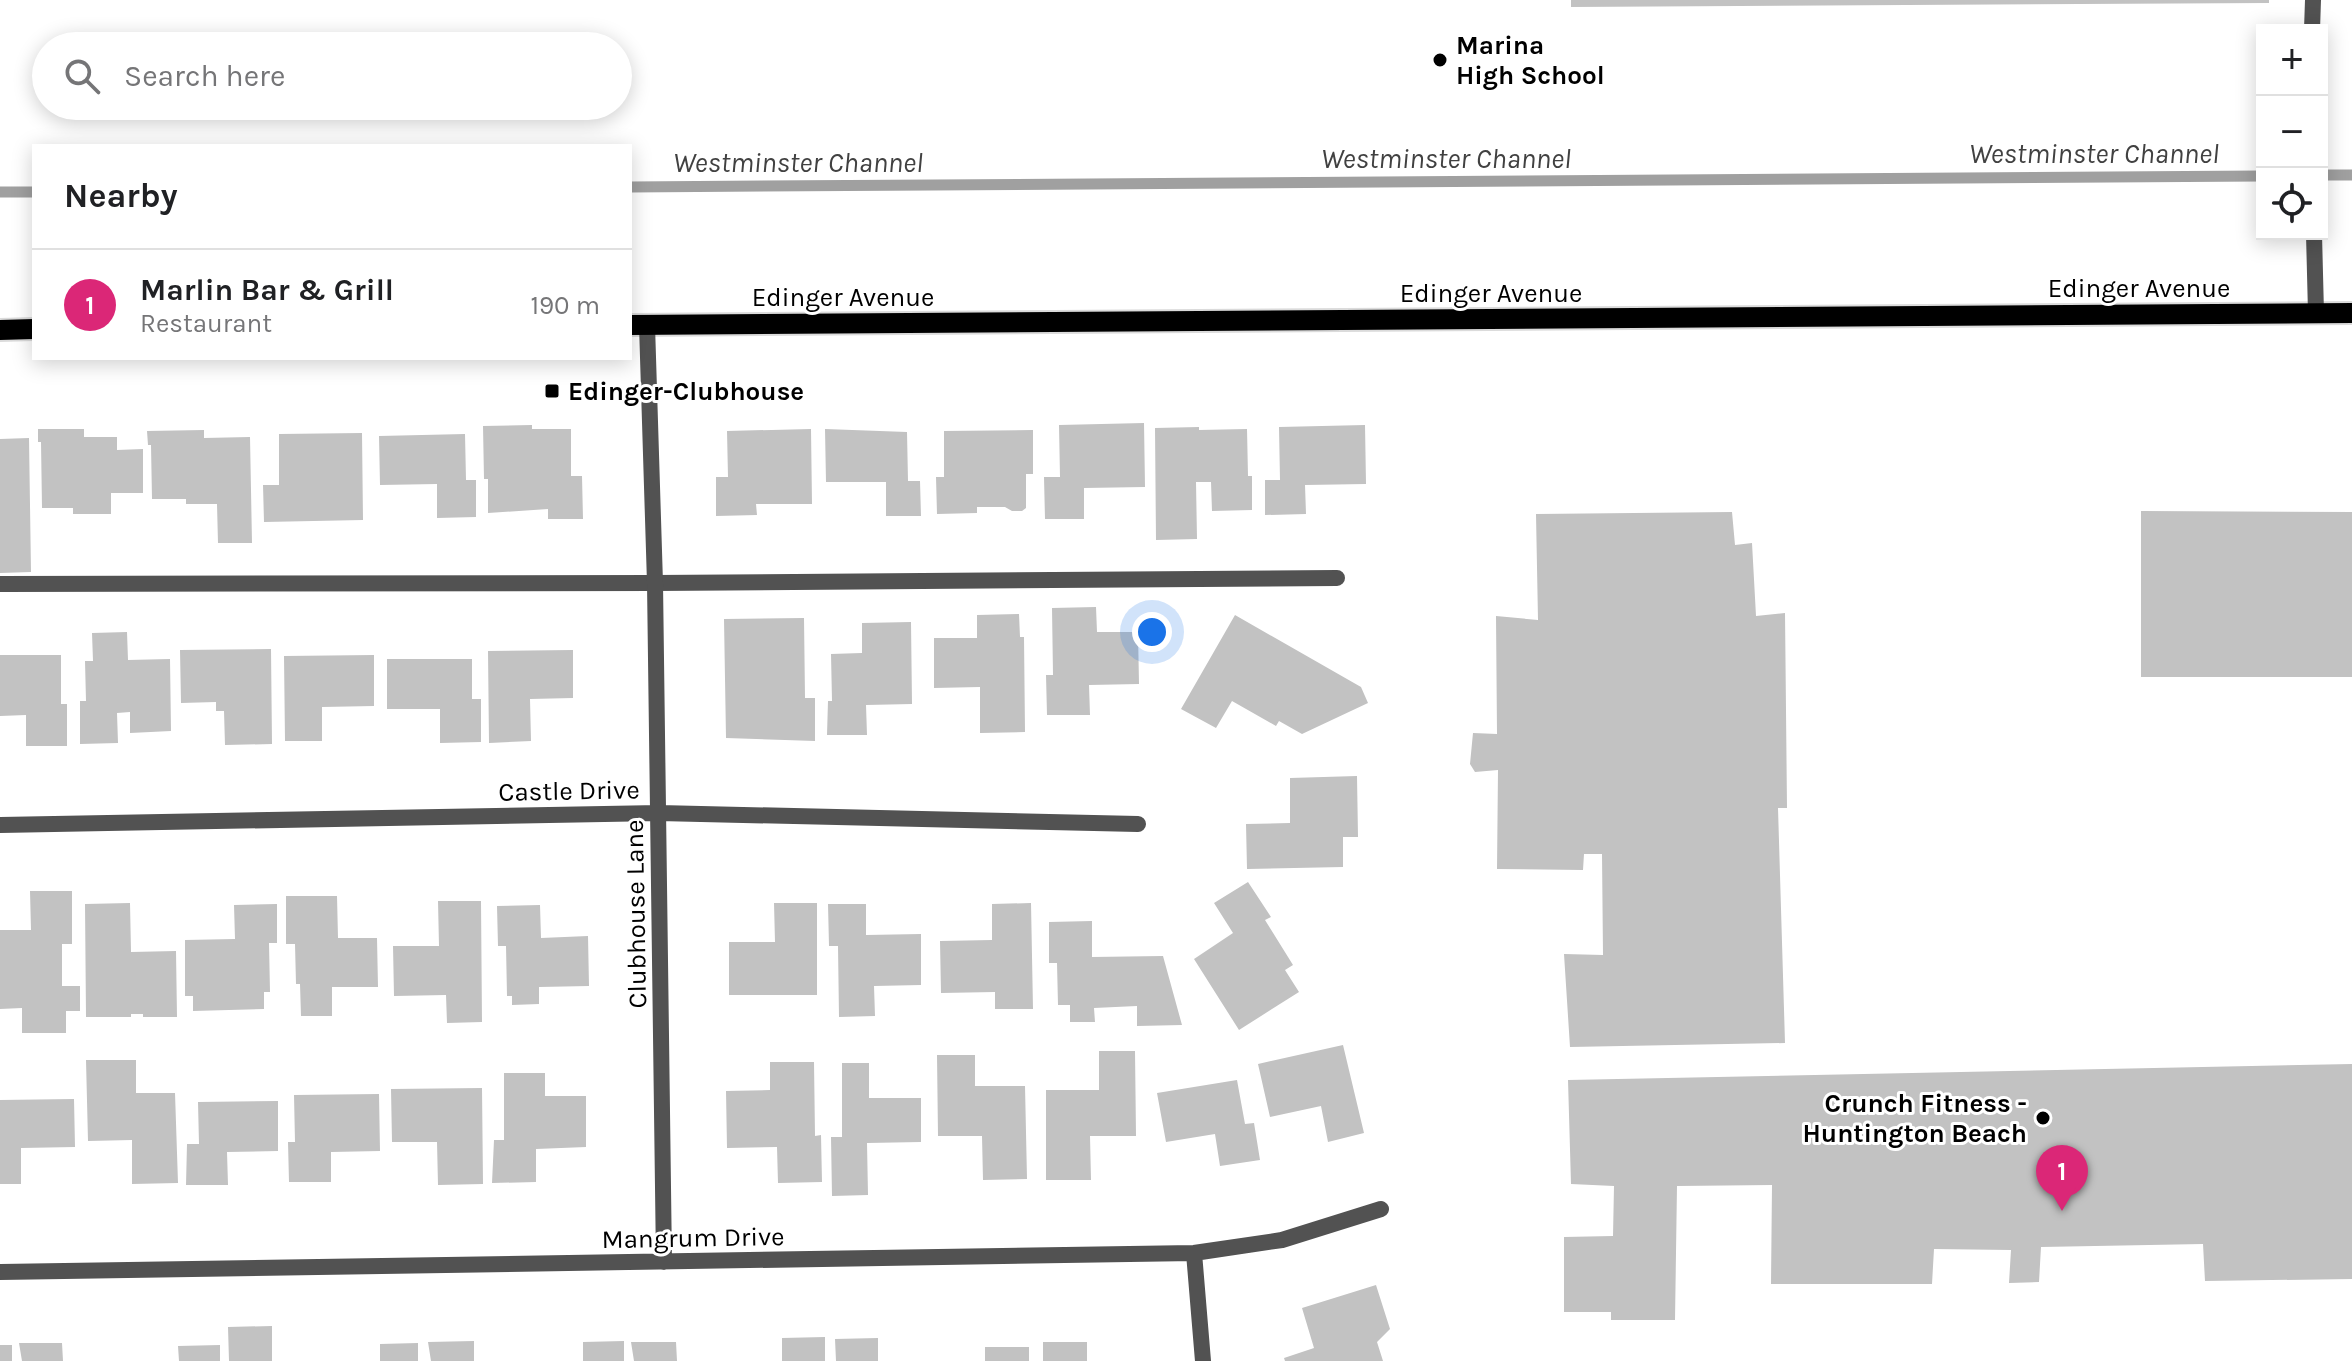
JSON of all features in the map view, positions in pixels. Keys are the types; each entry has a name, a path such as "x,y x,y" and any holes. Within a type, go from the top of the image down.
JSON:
{"main road":[{"name":"Edinger Avenue","path":"638,325 2352,313"},
{"path":"0,330 32,329"}],"street":[{"path":"2312,24 2313,0"},
{"path":"2314,240 2316,313"},
{"name":"Clubhouse Lane","path":"638,325 655,583 664,1262"},
{"path":"0,584 1337,578"},
{"name":"Castle Drive","path":"0,825 659,813 1138,824"},
{"name":"Mangrum Drive","path":"0,1272 1194,1253 1282,1240 1381,1209"},
{"path":"1194,1253 1203,1361"}],"building":[{"path":"1571,0 2269,0 2269,3 1571,7"},
{"path":"1144,423 1145,487 1084,488 1084,519 1045,519 1044,477 1060,477 1059,425"},
{"path":"532,425 532,429 571,429 571,476 582,476 583,519 548,519 548,509 488,513 483,426"},
{"path":"1365,425 1366,484 1305,485 1306,514 1265,515 1265,480 1280,480 1279,427"},
{"path":"1199,427 1199,430 1247,429 1252,510 1212,511 1211,482 1196,482 1197,539 1156,540 1155,428"},
{"path":"38,429 84,429 84,437 117,437 117,450 143,449 143,493 111,493 111,514 73,514 73,508 42,508"},
{"path":"811,429 812,504 756,504 757,515 716,516 716,477 728,477 727,431"},
{"path":"825,429 907,432 908,481 920,481 921,516 886,516 886,482 826,482"},
{"path":"204,430 204,438 250,437 252,543 218,543 217,504 186,504 186,499 152,499 151,445 148,445 147,431"},
{"path":"1033,430 1033,474 1026,474 1026,508 1012,511 1005,507 977,507 977,513 937,514 936,477 944,477 944,431"},
{"path":"362,433 363,520 264,522 263,485 279,485 279,434"},
{"path":"465,434 466,480 476,480 476,517 437,518 437,484 380,485 379,436"},
{"path":"29,438 31,572 0,573 0,439"},
{"path":"2141,511 2352,512 2352,677 2141,677"},
{"path":"1732,512 1735,545 1752,543 1756,616 1785,613 1787,808 1778,808 1785,1043 1570,1047 1564,954 1603,955 1602,854 1584,854 1583,870 1497,869 1498,770 1475,772 1470,764 1473,733 1497,734 1496,616 1538,620 1536,514"},
{"path":"1096,607 1097,632 1138,632 1139,684 1089,685 1090,715 1047,715 1046,675 1053,675 1052,608"},
{"path":"1019,614 1020,637 1024,637 1025,732 980,733 980,687 934,688 934,638 977,638 977,615"},
{"path":"1235,615 1361,687 1368,703 1302,734 1279,721 1276,726 1232,701 1216,728 1181,709"},
{"path":"804,618 805,698 815,698 815,741 726,738 724,619"},
{"path":"911,622 912,704 866,705 867,735 827,735 828,701 832,701 831,654 862,653 862,623"},
{"path":"127,632 128,660 170,659 171,731 130,733 130,712 117,713 118,743 80,744 80,701 86,701 85,661 93,661 92,633"},
{"path":"271,649 272,744 225,745 224,711 216,711 216,702 181,703 180,650"},
{"path":"573,650 573,698 530,699 531,741 489,743 488,651"},
{"path":"0,655 61,655 61,704 67,704 67,746 26,746 26,715 0,716"},
{"path":"374,655 374,706 322,707 322,741 285,741 284,656"},
{"path":"387,659 472,659 472,699 481,699 481,742 440,743 440,709 387,709"},
{"path":"1357,776 1358,837 1343,837 1343,867 1247,869 1246,824 1290,823 1290,778"},
{"path":"1248,882 1271,917 1265,920 1293,965 1285,970 1299,992 1239,1030 1194,959 1233,933 1214,903"},
{"path":"30,891 72,891 72,944 62,944 62,986 80,986 80,1011 66,1011 66,1033 22,1033 22,1008 0,1009 0,930 31,930"},
{"path":"286,896 337,896 338,938 377,938 378,987 332,987 332,1016 301,1016 295,944 286,944"},
{"path":"438,901 481,901 482,1022 447,1023 446,995 394,996 393,946 439,946"},
{"path":"130,903 131,952 176,951 177,1017 131,1014 131,1017 86,1017 85,904"},
{"path":"774,903 817,903 817,995 729,995 729,942 775,942"},
{"path":"1031,903 1033,1009 995,1009 995,992 941,993 940,941 992,940 992,904"},
{"path":"277,904 277,943 269,943 270,992 264,992 264,1009 193,1011 193,996 185,996 185,940 235,939 234,905"},
{"path":"828,904 866,904 866,935 921,934 921,985 874,986 875,1016 839,1017 838,946 829,946"},
{"path":"540,905 541,938 588,936 589,986 539,987 539,1004 512,1005 512,996 507,996 506,946 498,946 497,906"},
{"path":"1092,921 1092,957 1163,956 1182,1025 1137,1026 1137,1006 1094,1008 1095,1022 1070,1022 1070,1005 1058,1005 1057,963 1049,963 1049,922"},
{"path":"1343,1045 1364,1133 1328,1142 1321,1106 1270,1117 1258,1064"},
{"path":"1099,1051 1135,1051 1136,1136 1090,1136 1091,1180 1046,1180 1046,1090 1099,1090"},
{"path":"937,1055 975,1055 975,1086 1025,1086 1027,1179 983,1180 982,1136 938,1136"},
{"path":"86,1060 136,1060 136,1093 175,1093 178,1183 132,1184 132,1140 88,1141"},
{"path":"770,1062 814,1062 815,1136 821,1135 822,1182 778,1183 777,1147 727,1148 726,1091 770,1090"},
{"path":"842,1063 869,1063 869,1098 921,1098 921,1142 867,1143 868,1195 832,1196 831,1137 842,1137"},
{"path":"2352,1064 2352,1279 2205,1281 2203,1244 2041,1247 2039,1282 2009,1283 2011,1250 1934,1249 1932,1284 1771,1284 1772,1185 1677,1186 1675,1320 1611,1320 1611,1312 1564,1312 1564,1237 1613,1236 1614,1186 1571,1184 1568,1080"},
{"path":"504,1073 545,1073 545,1096 586,1096 586,1147 536,1149 536,1182 492,1183 494,1140 504,1140"},
{"path":"1237,1080 1245,1124 1254,1123 1260,1160 1220,1166 1215,1134 1166,1142 1157,1093"},
{"path":"482,1088 483,1184 438,1185 437,1142 392,1142 391,1089"},
{"path":"379,1094 380,1151 331,1152 331,1182 289,1182 288,1142 295,1142 294,1095"},
{"path":"74,1099 75,1147 21,1148 21,1184 0,1184 0,1100"},
{"path":"278,1101 278,1151 227,1152 228,1185 186,1185 187,1144 199,1144 198,1102"},
{"path":"1376,1285 1390,1329 1377,1342 1383,1361 1285,1361 1284,1358 1314,1348 1302,1308"},
{"path":"272,1326 272,1361 229,1361 228,1327"},
{"path":"825,1337 825,1361 782,1361 782,1338"},
{"path":"878,1338 878,1361 836,1361 835,1339"},
{"path":"474,1341 474,1361 431,1361 428,1342"},
{"path":"624,1341 624,1361 583,1361 583,1342"},
{"path":"631,1342 676,1342 677,1361 634,1361"},
{"path":"1043,1342 1087,1342 1087,1361 1043,1361"},
{"path":"19,1343 62,1343 63,1361 22,1361"},
{"path":"418,1343 418,1361 380,1361 380,1344"},
{"path":"0,1345 12,1345 12,1361 0,1361"},
{"path":"220,1345 220,1361 179,1361 178,1346"},
{"path":"985,1347 1029,1347 1029,1361 985,1361"}],"waterway":[{"name":"Westminster Channel","path":"2328,175 2352,175"},
{"name":"Westminster Channel","path":"632,187 2256,176"},
{"name":"Westminster Channel","path":"0,192 32,192"}],"place":[{"name":"Marina High School","path":"1440,60"},
{"name":"Edinger-Clubhouse","path":"552,391"},
{"name":"Crunch Fitness - Huntington Beach","path":"2043,1118"},
{"name":"Marlin Bar & Grill","path":"2062,1211"}]}
